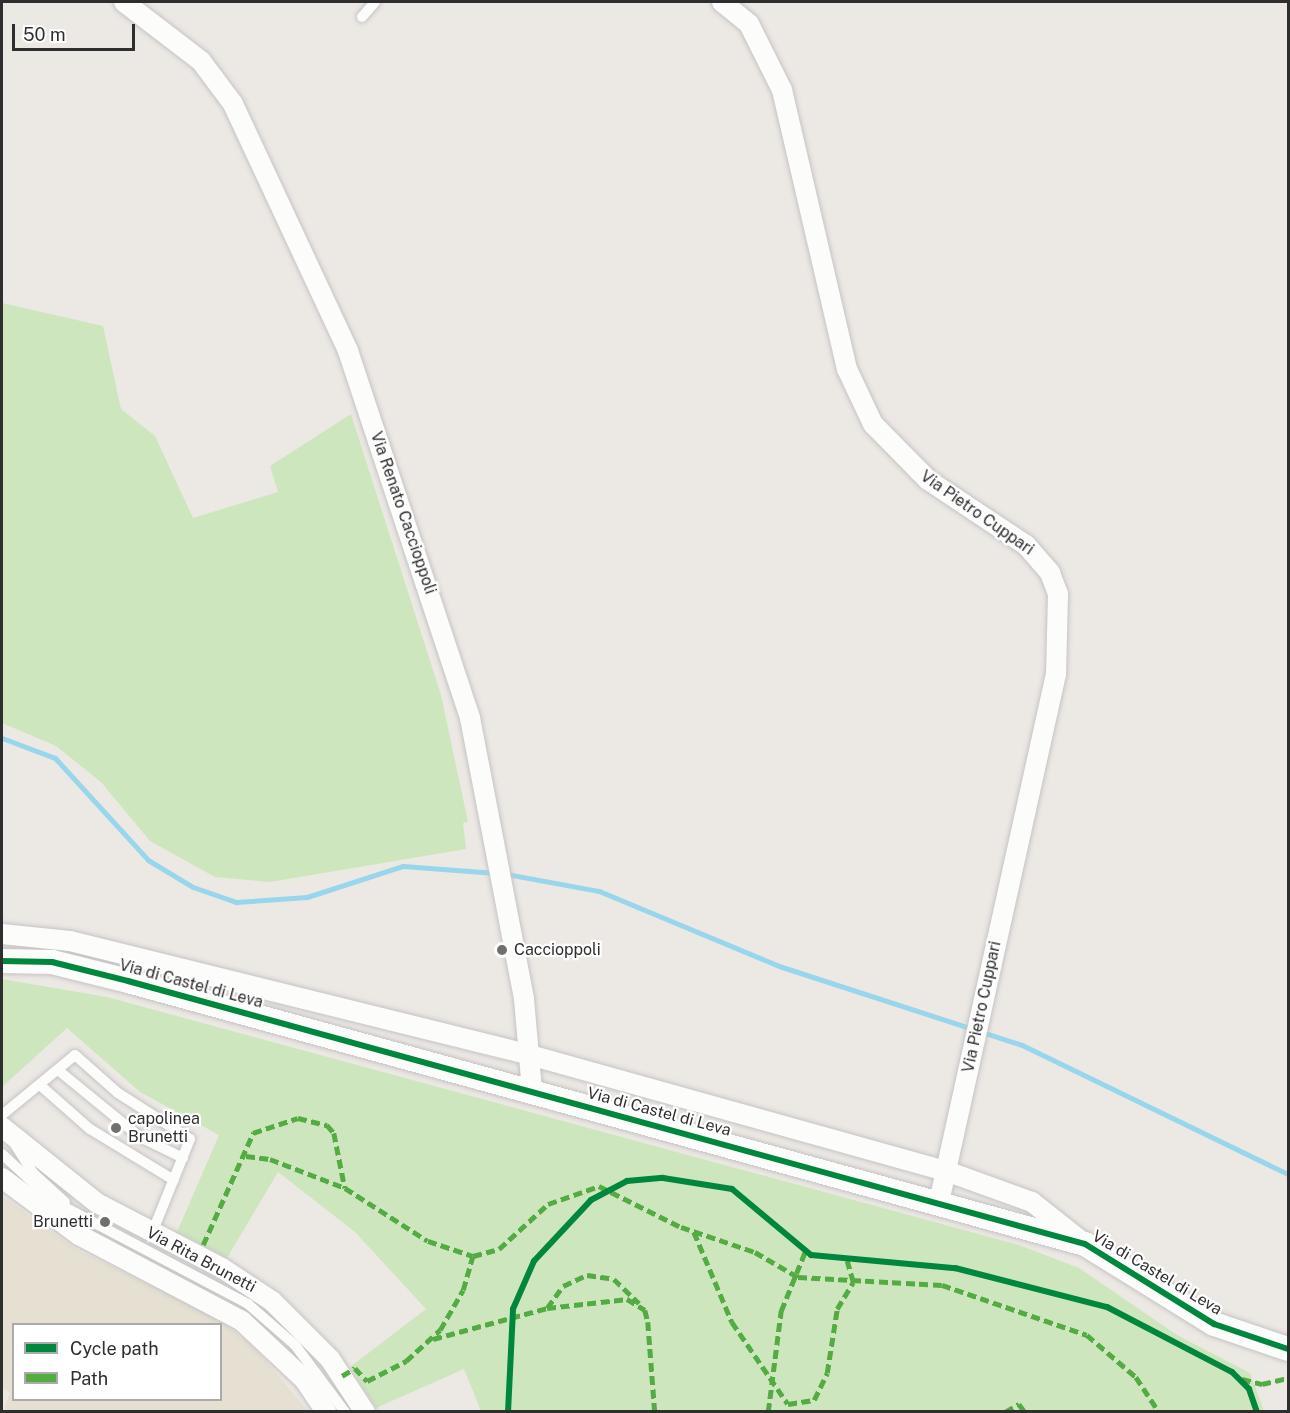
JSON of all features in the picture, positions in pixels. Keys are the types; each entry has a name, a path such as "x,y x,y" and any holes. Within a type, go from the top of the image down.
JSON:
{"street":[{"name":"Via Renato Caccioppoli","path":"124,2 188,50 220,85 310,264 348,351 462,691 506,909 530,1055 532,1091"},
{"name":"Via Pietro Cuppari","path":"722,2 748,24 782,90 847,369 873,424 922,475 1023,542 1056,585 1061,620 1056,674 939,1202"},
{"name":"Via di Castel di Leva","path":"2,934 70,941 530,1055 946,1171 1032,1202 1085,1244 1214,1324 1288,1349"},
{"name":"Via di Castel di Leva","path":"2,961 52,962 939,1202 1085,1244"},
{"name":"Via Rita Brunetti","path":"7,1132 80,1192 152,1233 222,1268 272,1301 330,1359 365,1412"},
{"name":"Via Rita Brunetti","path":"2,1179 87,1240 221,1305 286,1361 326,1412"}],"lane":[{"path":"362,17 375,2"},
{"path":"2,1115 41,1086 75,1055 118,1093 190,1138 152,1233"},
{"path":"58,1070 140,1137 183,1158"},
{"path":"41,1086 90,1129 174,1180"},
{"name":"Via Rita Brunetti","path":"7,1132 33,1173 86,1219"},
{"name":"Via Rita Brunetti","path":"2,1154 32,1186 86,1219 248,1304 301,1352 345,1412"}],"shaded area":[{"path":"2,1196 77,1250 215,1316 256,1349 308,1411 3,1411 10,1393 2,1388"}],"green space":[{"path":"2,303 103,326 121,409 155,436 193,518 278,492 270,466 351,414 441,695 468,822 463,823 466,849 270,882 215,877 150,841 101,782 56,746 2,723"},
{"path":"2,979 107,997 1019,1245 1079,1268 1177,1335 1250,1373 1264,1411 481,1411 464,1369 376,1408 350,1367 426,1309 355,1232 278,1172 227,1258 177,1232 219,1135 140,1092 67,1028 2,1087"}],"waterway":[{"path":"2,738 55,758 148,860 193,887 236,902 307,897 403,866 496,873"},
{"path":"506,874 599,891 782,967 1022,1045 1288,1174"}],"marked path":[{"path":"203,1245 253,1133 298,1118 327,1125 334,1133 345,1188 428,1241 473,1256"},
{"path":"246,1156 270,1159 345,1188"},
{"path":"342,1376 355,1368 367,1381 406,1361 440,1330 463,1290 473,1256 499,1249 548,1204 599,1186 681,1227 755,1252 798,1277 942,1285 1087,1335 1136,1377 1159,1412"},
{"path":"694,1232 732,1322 788,1404 814,1400 827,1373 837,1309 853,1282 847,1261"},
{"path":"768,1412 781,1311 805,1252"},
{"path":"547,1308 563,1286 587,1275 614,1279 639,1303"},
{"path":"433,1339 547,1308 627,1299 645,1310 648,1322 655,1412"},
{"path":"1242,1379 1262,1384 1288,1378"},
{"path":"1005,1412 1019,1404 1025,1412"}],"cycle path":[{"path":"2,961 52,962 128,981 1085,1244 1214,1324 1288,1349"},
{"path":"508,1412 513,1309 534,1261 591,1200 627,1181 663,1178 732,1189 811,1255 955,1268 1107,1307 1232,1372 1249,1389 1257,1412"}],"place":[{"name":"Caccioppoli","path":"502,950"},
{"name":"capolinea Brunetti","path":"116,1128"},
{"name":"Brunetti","path":"105,1222"}]}
